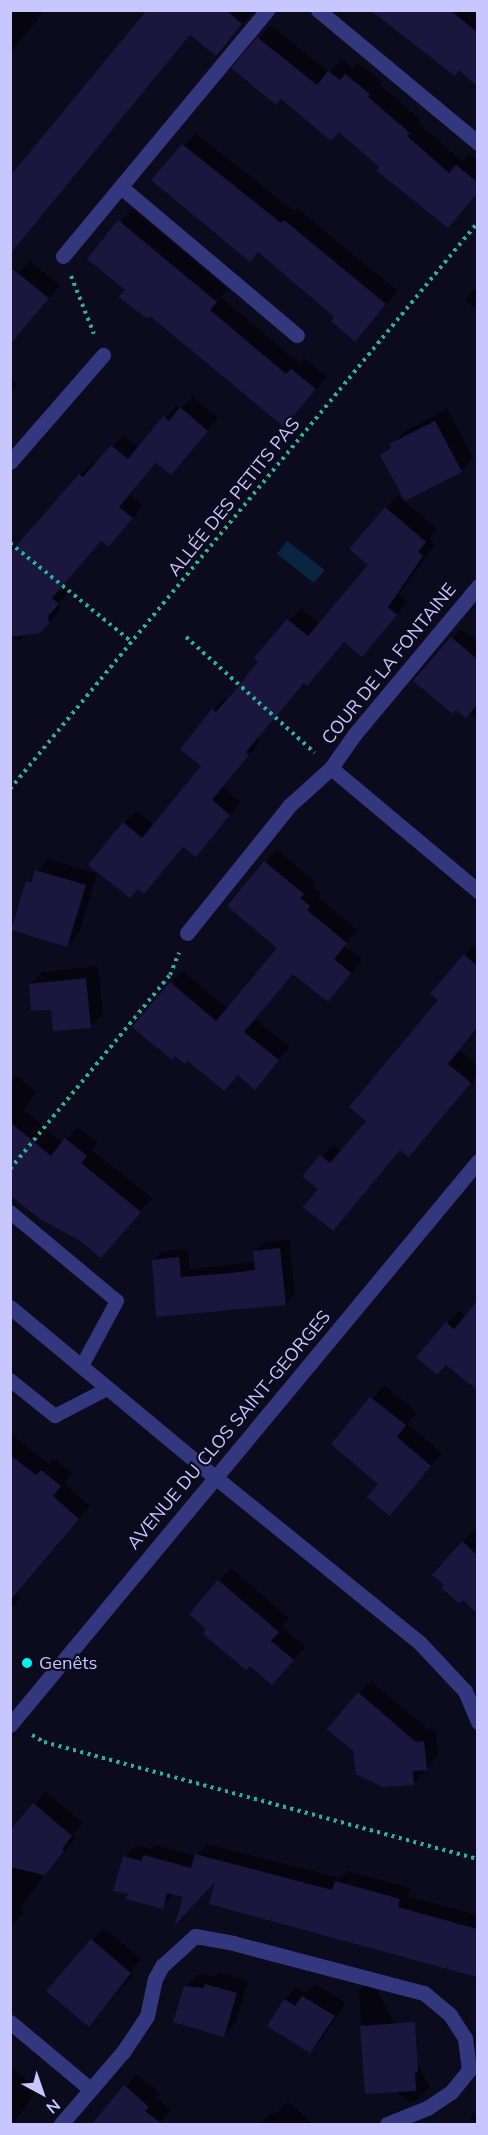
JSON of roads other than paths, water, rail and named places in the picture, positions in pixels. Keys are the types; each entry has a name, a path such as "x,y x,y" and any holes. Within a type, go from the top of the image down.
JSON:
{"street":[{"path":"63,256 267,10"},
{"path":"318,10 477,142"},
{"path":"121,187 297,335"},
{"path":"10,462 103,355"},
{"name":"COUR DE LA FONTAINE","path":"187,933 290,805 332,768 354,735 477,586"},
{"name":"COUR DE LA FONTAINE","path":"332,768 477,891"},
{"name":"AVENUE DU CLOS SAINT-GEORGES","path":"11,1724 477,1161"},
{"path":"10,1307 82,1366 106,1389 419,1642 465,1691 477,1722"},
{"path":"61,2124 123,2052 147,2016 155,1979 162,1966 195,1936 233,1943 424,1994 450,2015 465,2038 469,2070 451,2092 427,2108 387,2124"},
{"path":"10,2022 90,2089"}],"lane":[{"path":"10,1212 117,1301 82,1366"},
{"path":"10,1380 55,1416 106,1389"}],"water":[{"path":"287,541 325,570 314,583 277,554"}],"place":[{"name":"Genêts","path":"27,1663"}]}
